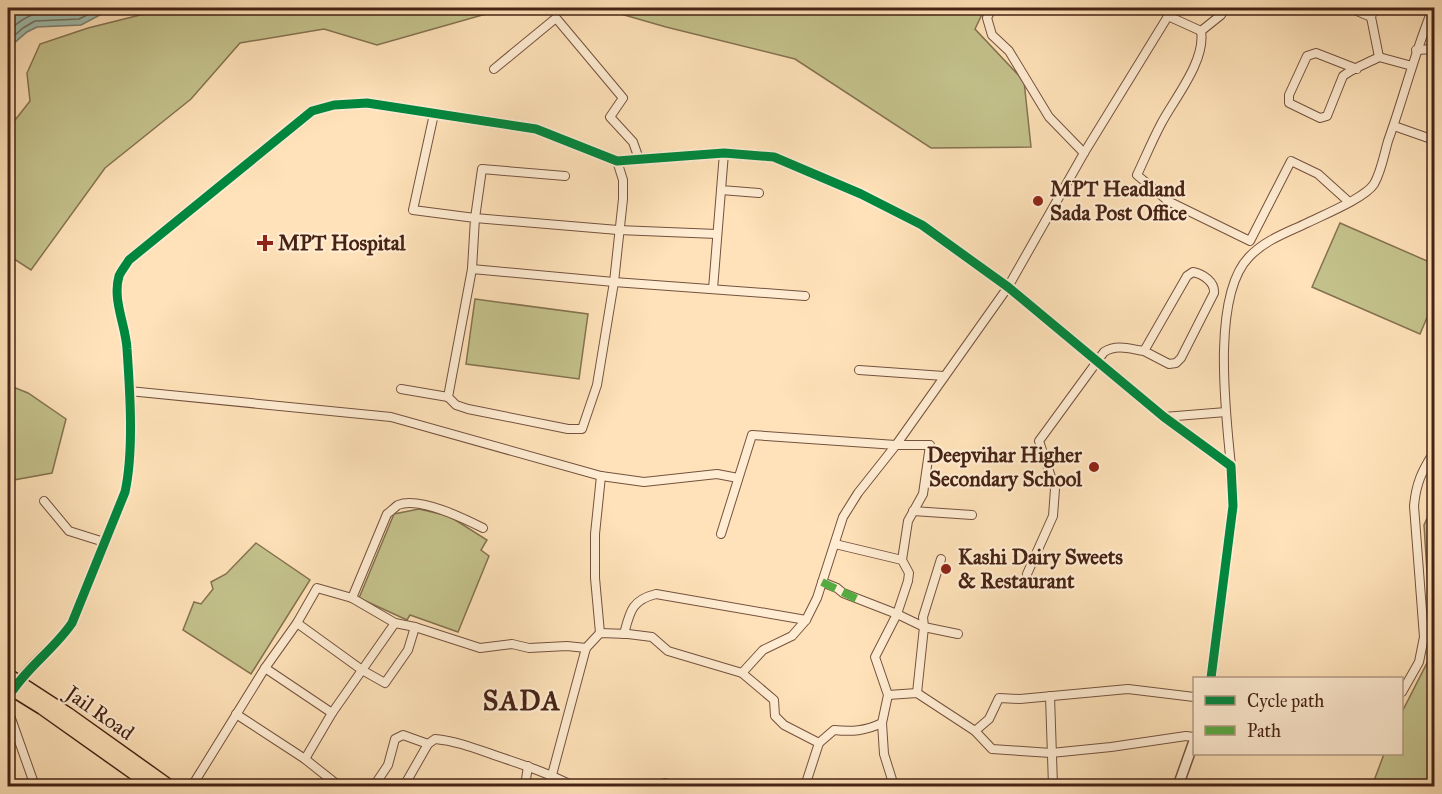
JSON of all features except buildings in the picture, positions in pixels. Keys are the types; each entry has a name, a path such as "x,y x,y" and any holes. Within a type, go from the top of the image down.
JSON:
{"main road":[{"name":"Jail Road","path":"8,675 13,686 152,786"},
{"name":"Jail Road","path":"13,686 75,718 169,786"}],"street":[{"path":"992,8 987,18 992,35 1009,51 1049,117 1084,153"},
{"path":"742,673 763,650 792,636 806,620 822,582 843,517 858,493 896,445 1008,287 1084,153 1173,8"},
{"path":"1201,31 1226,8"},
{"path":"1350,8 1371,17"},
{"path":"1374,8 1371,17 1379,57"},
{"path":"1211,677 1233,506 1232,466 1226,412 1224,342 1228,307 1236,278 1247,259 1264,243 1349,202 1374,184 1416,50 1433,8"},
{"path":"1168,16 1201,31"},
{"path":"494,69 556,18 623,98 610,117 633,142 639,159"},
{"path":"1201,31 1202,38 1197,60 1161,125 1137,175 1168,201 1250,241 1291,161 1318,174 1349,202"},
{"path":"1416,50 1434,49"},
{"path":"1357,69 1316,53 1310,54 1289,95 1289,103 1324,118 1327,116 1343,76 1357,69 1379,57 1412,66"},
{"path":"13,686 59,641 72,623 125,492 129,472 129,391 127,346 117,294 119,275 129,260 312,111 334,105 367,103 536,129 616,160 724,153 774,157 861,194 922,225 1008,287 1164,417 1232,466"},
{"path":"434,114 413,210 475,218 618,230 717,234"},
{"path":"1394,126 1434,140"},
{"path":"712,289 724,153"},
{"path":"401,389 448,397 456,405 468,410 568,429 582,429 597,385 614,282 623,199 623,180 616,160"},
{"path":"448,397 472,269 475,218 482,169 565,176"},
{"path":"721,190 759,193"},
{"path":"472,269 805,296"},
{"path":"1027,574 1053,516 1055,489 1039,441 1104,352 1112,347 1144,351 1169,364 1176,363 1181,358 1214,293 1211,282 1198,273 1193,272 1187,276 1144,351"},
{"path":"859,370 944,376"},
{"path":"129,391 391,417 601,476 644,482 717,474 738,478"},
{"path":"1164,417 1226,412"},
{"path":"721,534 752,435 896,445 930,445 923,494 908,521 902,560 909,573 897,614 875,657 888,695 882,723 884,754 894,786"},
{"path":"1403,690 1419,662 1424,637 1414,506 1416,487 1422,471 1434,452"},
{"path":"549,786 586,648 600,633 595,534 601,476"},
{"path":"44,501 69,531 104,542"},
{"path":"352,598 387,514 398,505 415,504 452,513 483,528"},
{"path":"913,511 972,514"},
{"path":"835,544 902,560"},
{"path":"917,693 923,617 941,559"},
{"path":"822,582 924,627 958,634"},
{"path":"192,786 317,588 352,598 395,623 415,627 480,648 512,644 529,648 567,646 586,648"},
{"path":"624,634 629,613 643,597 656,594 806,620"},
{"path":"297,623 362,670 385,683 408,650 415,627"},
{"path":"305,759 332,713 395,623"},
{"path":"600,633 652,637 668,651 742,673 774,700 775,716 784,725 819,743"},
{"path":"265,668 332,713"},
{"path":"975,731 989,718 999,698 1128,689 1193,697"},
{"path":"888,695 917,693 975,731 992,749 1051,753 1186,736 1193,739"},
{"path":"1050,696 1053,786"},
{"path":"8,710 35,786"},
{"path":"236,714 305,759 339,786"},
{"path":"805,786 819,743 834,730 854,732 882,723"},
{"path":"374,786 388,765 395,740 403,735 428,744"},
{"path":"404,786 428,744 435,739 453,741 528,766 573,786"},
{"path":"1178,786 1193,742"},
{"path":"525,786 528,766"},
{"path":"653,786 665,783 671,786"}],"shaded area":[{"path":"159,8 507,8 377,45 324,29 240,43 191,99 105,168 31,270 8,255 8,129 30,101 27,73 40,44 88,28 156,11"},
{"path":"600,8 985,8 975,29 1024,81 1031,147 931,148 795,59"},
{"path":"1340,223 1434,264 1434,301 1420,334 1312,287"},
{"path":"475,299 588,314 579,379 466,364"},
{"path":"8,385 28,393 66,419 52,473 8,481"},
{"path":"1434,503 1434,786 1372,786 1384,755 1403,755 1403,710 1432,653 1424,525"},
{"path":"419,509 449,516 487,540 481,550 489,556 458,632 410,615 407,620 359,598 394,514"},
{"path":"256,543 310,580 251,674 183,630 194,602 201,604 213,589 211,582 226,574"}],"water":[{"path":"8,8 113,8 81,25 37,27 12,45 8,56"}],"marked path":[{"path":"822,582 859,600"}],"cycle path":[{"path":"13,690 72,623 125,492 130,458 130,421 126,340 117,294 121,272 129,260 312,111 334,105 367,103 536,129 617,161 724,153 774,157 861,194 922,225 1008,287 1164,417 1231,466 1233,506 1211,677"}],"place":[{"name":"MPT Headland Sada Post Office","path":"1038,201"},
{"name":"MPT Hospital","path":"265,243"},
{"name":"Deepvihar Higher Secondary School","path":"1094,467"},
{"name":"Kashi Dairy Sweets & Restaurant","path":"946,569"}],"district":[{"name":"SADA","path":"522,701"}]}
